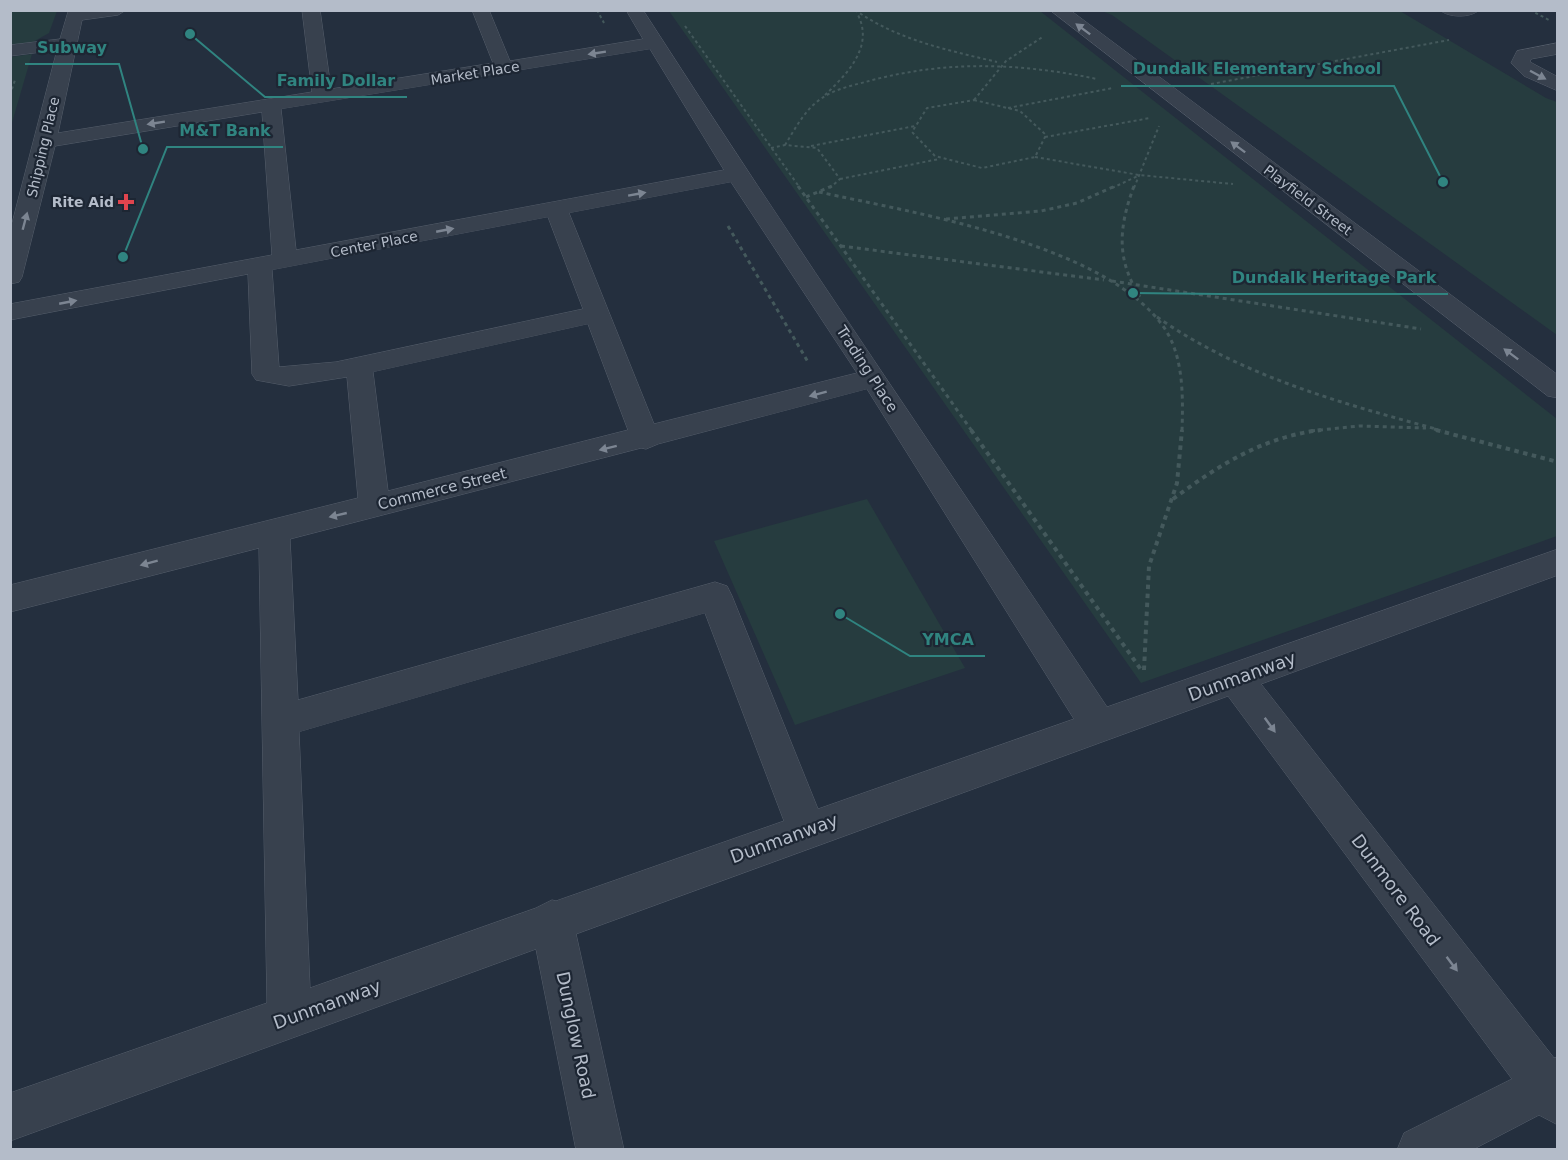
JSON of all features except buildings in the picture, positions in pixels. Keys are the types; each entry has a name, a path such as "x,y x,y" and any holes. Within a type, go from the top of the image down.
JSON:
{"street":[{"path":"71,14 118,10"},
{"path":"311,10 322,97"},
{"name":"Trading Place","path":"634,10 737,174 874,378 1099,728"},
{"name":"Playfield Street","path":"1058,10 1557,389"},
{"path":"1448,10 1471,10"},
{"path":"481,11 504,68"},
{"name":"Shipping Place","path":"10,277 46,141 71,14"},
{"path":"10,51 67,43"},
{"name":"Market Place","path":"46,141 655,43"},
{"path":"1557,48 1524,55 1520,63 1531,72 1557,85"},
{"path":"271,105 272,264 266,374 280,377 310,376 597,314"},
{"name":"Center Place","path":"10,312 737,174"},
{"path":"556,208 646,439"},
{"path":"358,366 374,506"},
{"name":"Commerce Street","path":"10,599 646,439 874,378"},
{"path":"274,531 281,721 283,912 290,1017"},
{"name":"Dunmanway","path":"10,1117 1557,562"},
{"path":"281,721 715,596 807,830"},
{"name":"Dunmore Road","path":"1236,678 1553,1090"},
{"name":"Dunglow Road","path":"552,921 600,1149"},
{"path":"1421,1149 1553,1090"}],"path":[{"path":"855,10 867,20 900,35 1004,64 1104,81"},
{"path":"785,145 798,125 820,99 847,74 859,56 863,24 855,10"},
{"path":"1530,10 1557,24"},
{"path":"681,20 1144,673"},
{"path":"974,100 1004,64 1023,48 1046,36"},
{"path":"1202,86 1456,39"},
{"path":"820,99 900,71 965,63 1004,64"},
{"path":"1008,108 1116,88"},
{"path":"1035,157 1046,135 1020,111 974,100 927,108 912,132 935,156 982,168 1035,157 1139,175 1211,184 1251,183 1279,178"},
{"path":"1044,138 1160,116"},
{"path":"1144,673 1147,654 1145,609 1149,565 1175,491 1182,430 1182,392 1175,355 1165,328 1125,276 1121,249 1122,222 1139,175 1154,144 1159,124"},
{"path":"807,146 916,126"},
{"path":"771,148 785,145 817,148 840,179"},
{"path":"806,197 840,179 943,158"},
{"path":"939,219 1041,212 1077,203 1139,175"},
{"path":"819,192 939,219 1015,240 1055,255 1107,281 1133,296 1187,338 1223,357 1274,378 1355,407 1557,462"},
{"path":"841,246 1130,283 1423,328"},
{"path":"1171,500 1249,449 1286,435 1337,427 1383,425 1436,429"},
{"path":"1144,673 1155,669"}],"green space":[{"path":"10,11 57,11 49,33 33,42 11,45"},
{"path":"669,11 1040,11 1557,419 1557,536 1141,683"},
{"path":"1102,11 1400,11 1546,98 1557,102 1557,335 1112,15"},
{"path":"32,54 11,126 11,57"},
{"path":"867,499 965,668 795,725 714,541"}],"place":[{"name":"Family Dollar","path":"190,34"},
{"name":"Subway","path":"143,149"},
{"name":"Dundalk Elementary School","path":"1443,182"},
{"name":"Rite Aid","path":"126,202"},
{"name":"M&T Bank","path":"123,257"},
{"name":"Dundalk Heritage Park","path":"1133,293"},
{"name":"YMCA","path":"840,614"}]}
